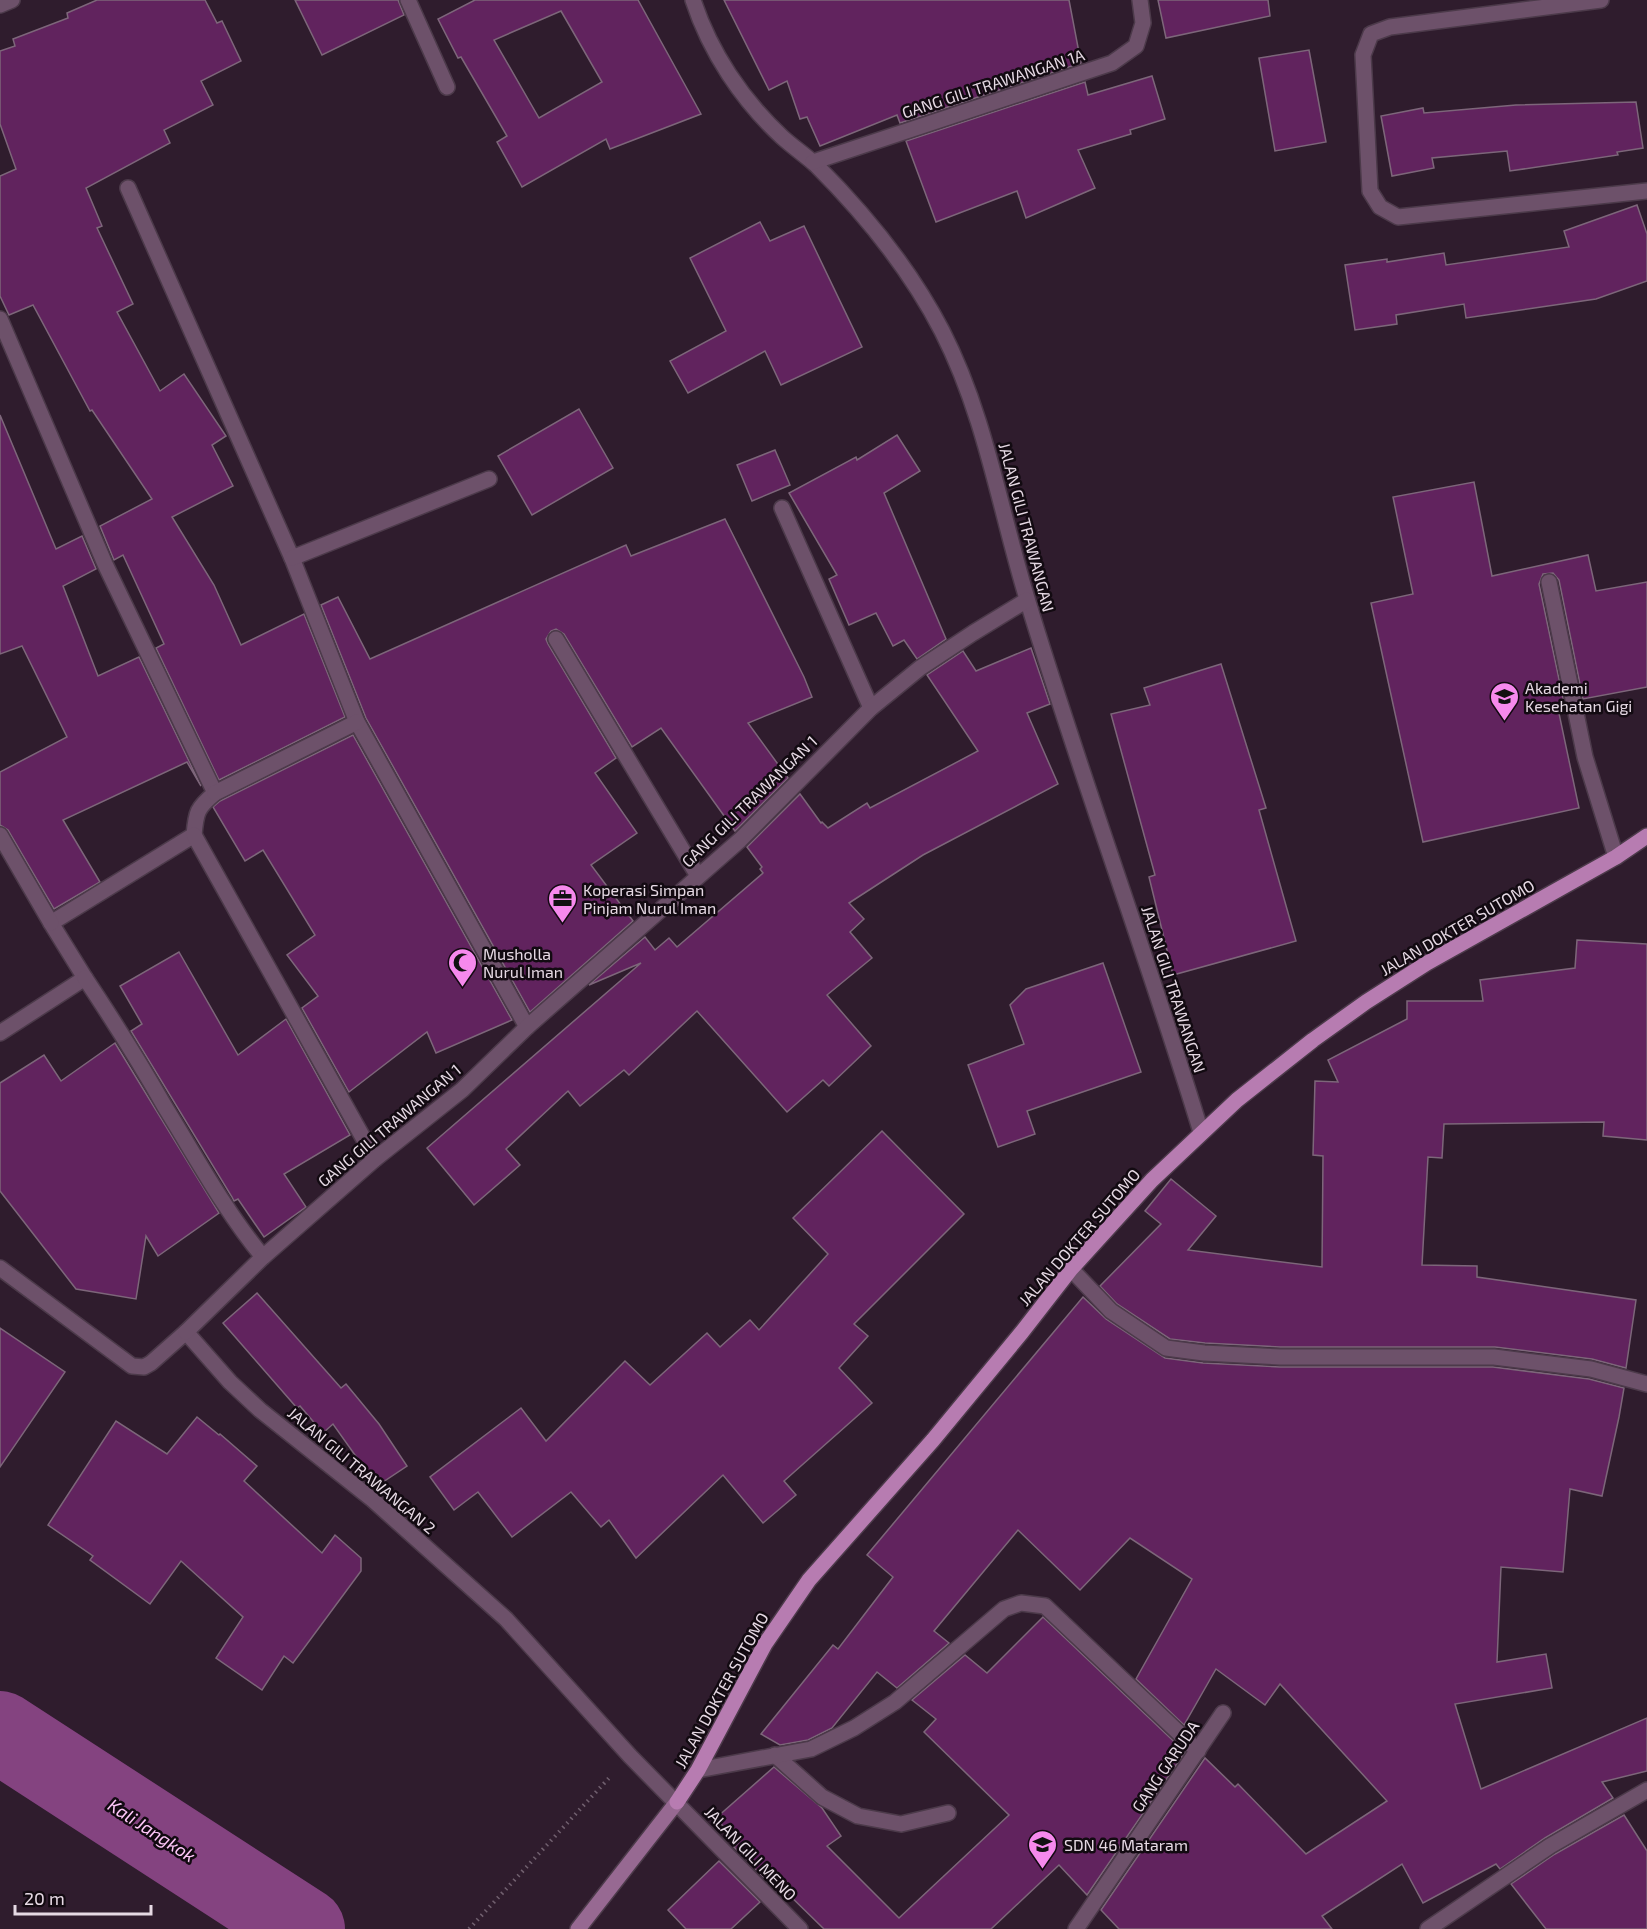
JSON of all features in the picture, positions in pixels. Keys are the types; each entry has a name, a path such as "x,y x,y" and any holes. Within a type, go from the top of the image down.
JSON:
{"main road":[{"name":"JALAN DOKTER SUTOMO","path":"676,1803 698,1770 765,1644 809,1580 940,1431 1071,1269 1144,1188 1201,1132 1274,1070 1366,1002 1427,963 1616,857 1647,836"}],"street":[{"path":"0,5 12,0"},
{"path":"408,0 447,87"},
{"name":"JALAN GILI TRAWANGAN","path":"693,0 713,47 733,80 769,124 813,162 884,241 914,284 941,331 963,379 982,428 1028,600 1201,1132"},
{"name":"GANG GILI TRAWANGAN 1A","path":"813,162 1112,63 1136,46 1143,23 1140,0"},
{"path":"1601,0 1390,27 1371,34 1363,55 1370,191 1380,207 1398,217 1647,191"},
{"path":"128,188 292,558 357,722 527,1028"},
{"path":"0,320 105,564 215,793"},
{"path":"292,558 489,479"},
{"path":"782,508 871,708"},
{"path":"1549,582 1585,757 1616,857"},
{"name":"GANG GILI TRAWANGAN 1","path":"186,1332 263,1257 375,1158 462,1090 527,1028 740,840 871,708 920,668 1028,600"},
{"path":"556,639 698,876"},
{"path":"357,722 215,793 196,812 194,835 375,1158"},
{"path":"0,835 51,923 133,1051 198,1161 263,1257"},
{"path":"51,923 194,835"},
{"path":"0,1033 85,978"},
{"path":"0,1268 132,1366 151,1364 186,1332"},
{"path":"1071,1269 1111,1311 1166,1348 1204,1353 1280,1357 1494,1357 1591,1369 1647,1384"},
{"name":"JALAN GILI TRAWANGAN 2","path":"186,1332 230,1382 260,1410 373,1500 506,1619 630,1756 676,1803"},
{"path":"698,1770 811,1749 863,1723 895,1702 1004,1609 1021,1603 1045,1606 1198,1751"},
{"name":"GANG GARUDA","path":"1076,1929 1223,1713"},
{"path":"775,1755 822,1797 858,1816 901,1824 948,1813"},
{"path":"1428,1929 1550,1846 1647,1790"},
{"path":"578,1929 676,1803"},
{"name":"JALAN GILI MENO","path":"676,1803 800,1929"}],"path":[{"path":"469,1928 630,1756"}],"building":[{"path":"97,0 205,0 217,23 222,21 241,61 201,81 213,105 164,130 170,143 86,188 102,226 97,228 133,304 117,312 160,391 184,374 226,436 212,445 233,486 172,517 214,585 241,645 304,614 345,717 219,780 156,648 164,644 123,555 114,560 100,526 152,499 92,410 90,411 33,305 9,315 0,296 0,176 16,169 0,124 0,51 15,46 13,39 68,18 67,13"},
{"path":"295,0 398,0 404,15 322,55"},
{"path":"475,0 638,0 701,114 610,149 606,139 522,187 497,142 507,136 461,57 458,58 438,19","holes":["561,11 602,82 539,118 494,40"]},
{"path":"724,0 1069,0 1081,63 900,123 897,115 820,146 807,117 800,119 787,81 769,90"},
{"path":"1158,0 1268,0 1270,16 1166,38"},
{"path":"1309,50 1326,142 1275,151 1259,58"},
{"path":"1152,76 1165,119 1130,130 1131,134 1078,150 1095,188 1026,218 1017,191 936,222 906,141 1085,82 1088,95"},
{"path":"1636,102 1643,148 1617,152 1618,155 1510,171 1507,151 1432,158 1434,168 1392,176 1381,116 1423,108 1424,113 1516,105"},
{"path":"1637,205 1647,234 1647,281 1596,299 1466,318 1464,304 1396,315 1397,324 1355,330 1345,265 1387,259 1387,262 1444,253 1446,265 1569,247 1564,231"},
{"path":"760,222 770,241 804,226 862,347 781,385 765,351 688,393 670,361 726,331 690,258"},
{"path":"579,409 613,468 532,515 498,456"},
{"path":"0,415 56,549 82,536 96,569 63,586 98,676 139,657 201,786 187,762 63,820 100,882 54,909 8,830 0,825 0,772 67,737 22,646 0,654"},
{"path":"897,435 920,471 884,493 946,639 917,659 904,640 893,646 876,613 849,625 829,579 837,575 789,493 856,457 857,460"},
{"path":"775,450 790,485 752,501 737,465"},
{"path":"1474,482 1492,576 1588,555 1596,591 1647,582 1647,687 1583,699 1559,580 1553,573 1543,574 1539,584 1564,703 1557,704 1579,808 1423,842 1371,603 1413,594 1393,497"},
{"path":"725,519 812,697 748,723 788,778 735,831 661,728 632,747 564,634 556,629 551,631 546,639 548,644 616,758 595,773 637,833 591,865 633,921 530,1012 366,718 321,605 338,597 370,659 626,545 631,556"},
{"path":"1031,648 1050,704 1027,713 1058,784 923,855 849,903 864,919 850,932 872,958 827,995 871,1046 829,1086 823,1080 787,1112 697,1011 629,1075 624,1070 580,1106 568,1091 506,1149 520,1165 474,1205 427,1148 641,963 589,985 645,937 655,950 669,938 677,947 763,873 760,869 762,867 747,847 800,794 821,823 828,828 867,803 870,808 978,751 927,675 963,651 976,671"},
{"path":"1221,664 1266,808 1259,810 1296,941 1173,975 1149,877 1155,875 1111,714 1150,705 1144,688"},
{"path":"353,735 512,1020 436,1053 427,1032 349,1092 302,1008 318,996 287,955 315,935 263,850 245,861 213,807 220,801"},
{"path":"1577,940 1647,944 1647,1140 1603,1136 1604,1122 1444,1124 1442,1158 1428,1157 1422,1265 1477,1266 1477,1277 1636,1300 1626,1368 1592,1359 1495,1347 1280,1347 1170,1339 1117,1304 1100,1286 1161,1224 1145,1211 1171,1179 1216,1216 1188,1250 1322,1267 1323,1156 1313,1155 1315,1081 1338,1082 1328,1060 1407,1019 1407,1001 1483,1001 1480,980 1575,968"},
{"path":"179,952 238,1055 286,1019 350,1135 284,1174 306,1207 264,1237 238,1199 234,1201 131,1031 142,1024 120,986"},
{"path":"1103,963 1141,1072 1027,1111 1035,1134 998,1147 968,1065 1024,1044 1010,1005 1026,989"},
{"path":"115,1043 219,1213 158,1256 146,1236 136,1299 76,1289 0,1191 0,1083 44,1055 61,1081"},
{"path":"882,1131 964,1214 854,1324 868,1336 839,1368 872,1403 784,1481 796,1495 763,1523 723,1475 636,1558 609,1520 601,1527 571,1492 512,1537 478,1492 454,1510 430,1477 521,1408 546,1441 625,1361 650,1385 707,1333 720,1347 750,1320 759,1330 828,1254 793,1218"},
{"path":"257,1293 341,1388 346,1384 379,1424 407,1466 377,1486 333,1424 323,1433 300,1406 297,1408 223,1323"},
{"path":"1083,1297 1106,1319 1165,1358 1203,1363 1280,1367 1493,1367 1589,1379 1624,1388 1602,1496 1570,1489 1563,1572 1501,1567 1497,1662 1546,1654 1552,1688 1455,1704 1481,1789 1647,1718 1647,1771 1602,1782 1613,1798 1545,1838 1500,1869 1496,1864 1423,1903 1402,1864 1322,1916 1332,1929 1119,1929 1101,1910 1205,1758 1235,1787 1238,1784 1306,1854 1387,1801 1280,1684 1265,1705 1216,1669 1184,1725 1136,1679 1192,1579 1130,1538 1080,1590 1018,1530 934,1631 949,1643 897,1688 877,1672 832,1728 808,1740 780,1745 761,1734 833,1645 838,1649 893,1577 867,1555"},
{"path":"0,1328 65,1372 0,1467"},
{"path":"197,1417 257,1466 244,1481 322,1553 335,1535 361,1558 361,1571 293,1663 284,1656 262,1690 216,1658 243,1617 181,1561 150,1604 90,1560 93,1556 48,1525 116,1421 167,1454"},
{"path":"1043,1617 1185,1752 1087,1895 1059,1865 991,1929 824,1929 781,1887 778,1890 775,1886 774,1888 734,1847 738,1843 716,1818 774,1767 822,1808 841,1836 827,1846 899,1918 1009,1815 924,1732 936,1719 912,1700 965,1655 987,1673"},
{"path":"1624,1815 1647,1851 1647,1929 1546,1929 1511,1884 1555,1854"},
{"path":"719,1861 760,1902 731,1929 686,1929 668,1910"}],"waterway":[{"name":"Kali Jangkok","path":"0,1732 304,1929"}],"place":[{"name":"Akademi Kesehatan Gigi","path":"1504,722"},
{"name":"Koperasi Simpan Pinjam Nurul Iman","path":"562,924"},
{"name":"Musholla Nurul Iman","path":"462,988"},
{"name":"SDN 46 Mataram","path":"1043,1870"}]}
